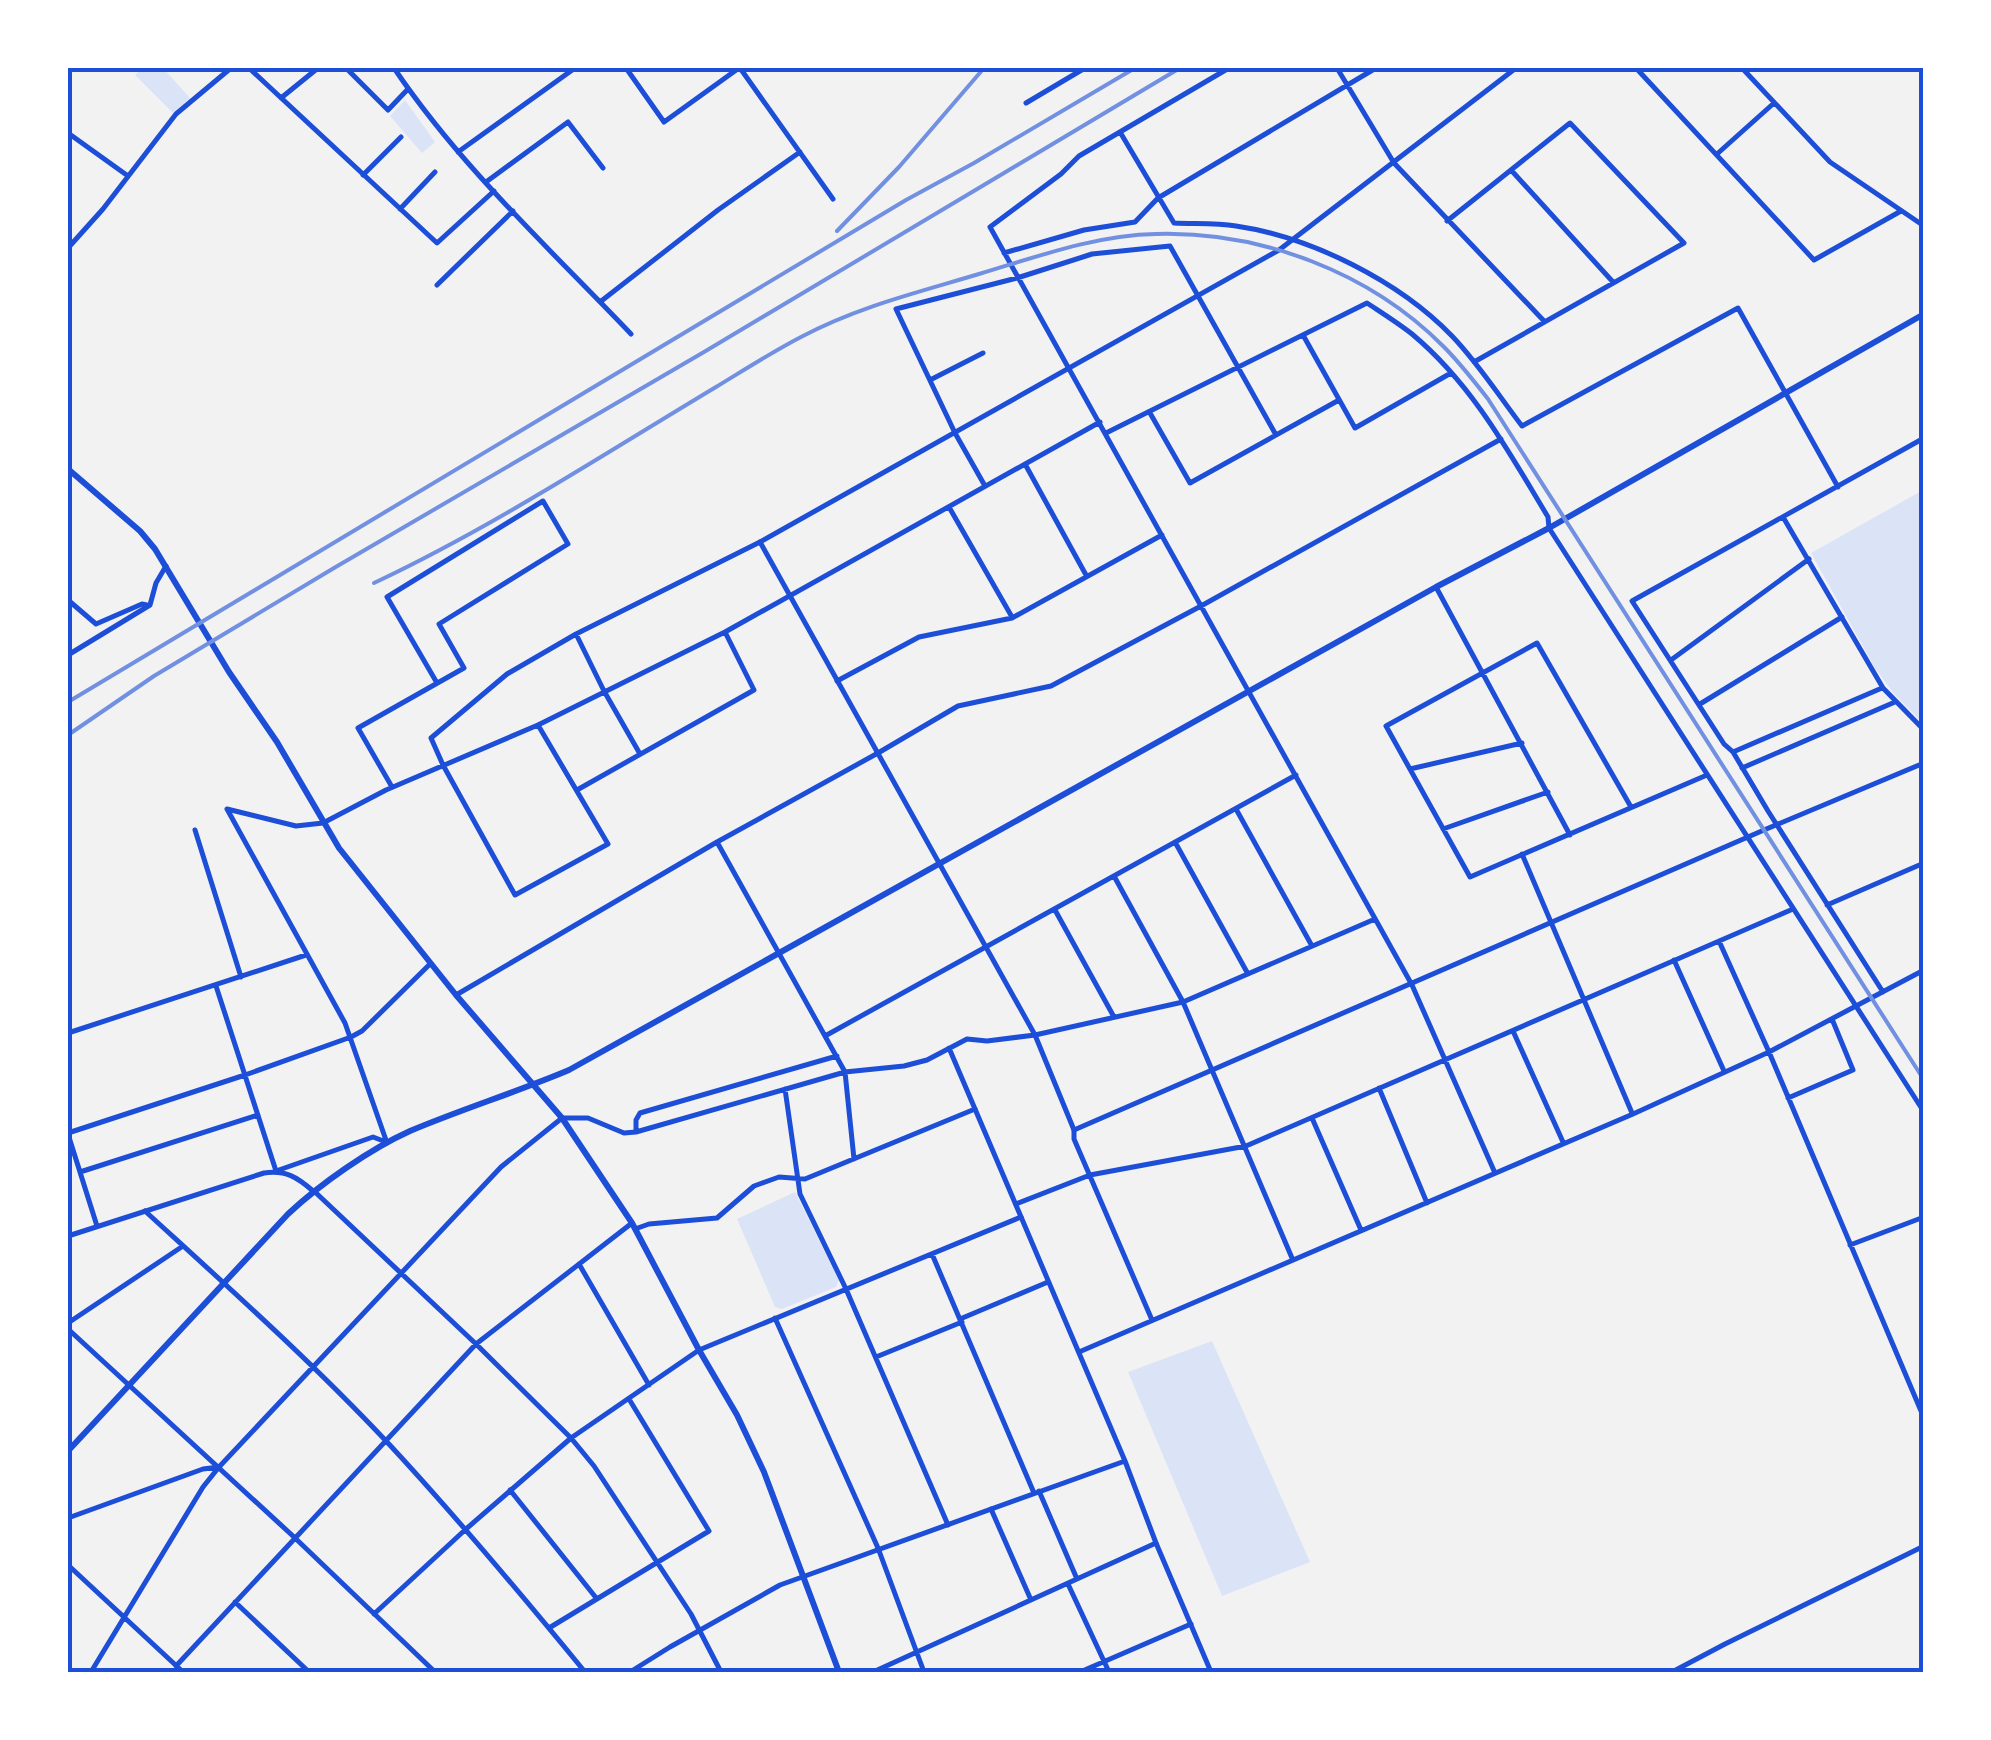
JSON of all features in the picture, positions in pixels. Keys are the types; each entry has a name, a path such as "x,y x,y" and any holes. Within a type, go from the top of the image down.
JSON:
{"main road":[{"path":"68,1451 288,1214 314,1191 386,1143 569,1070 1436,587 1549,528 1924,314"},
{"path":"68,469 140,531 166,566 358,874 562,1118 633,1226 764,1472 839,1672"}],"street":[{"path":"68,248 176,114 231,68"},
{"path":"249,68 437,244 494,190"},
{"path":"281,98 318,68"},
{"path":"346,68 388,110 408,89"},
{"path":"394,68 458,152 631,334"},
{"path":"458,152 575,68"},
{"path":"626,68 664,122 739,68 833,199"},
{"path":"1229,68 1080,156 990,227 1412,984 1495,1173"},
{"path":"1337,68 1394,163 1544,321"},
{"path":"1004,253 1084,230 1135,222 1158,198 1376,68"},
{"path":"538,724 608,844 516,894 442,765 432,738 508,674 576,634 760,542 1199,297 1293,240 1516,68"},
{"path":"1636,68 1814,260 1901,210"},
{"path":"1742,68 1830,162 1924,226"},
{"path":"1026,103 1080,69"},
{"path":"1717,154 1775,102"},
{"path":"486,182 568,122 602,168"},
{"path":"1447,220 1570,123 1684,243 1474,362"},
{"path":"1120,132 1174,223 1234,226 1293,240 1391,287 1430,315 1474,362 1522,426 1738,308 1838,487"},
{"path":"68,133 128,176"},
{"path":"363,174 401,137"},
{"path":"600,302 800,152"},
{"path":"1510,170 1613,282"},
{"path":"400,209 435,172"},
{"path":"437,285 513,211"},
{"path":"985,486 896,310 1092,254 1170,246 1276,435"},
{"path":"1106,434 1367,302 1412,335 1452,373 1478,405 1548,516 1549,528 1924,1112"},
{"path":"1304,334 1354,428 1452,373"},
{"path":"930,380 984,352"},
{"path":"1150,412 1190,483 1339,400"},
{"path":"386,1143 351,1037 227,809 296,826 323,823 392,787 538,724 724,632 1100,422"},
{"path":"1883,992 1733,752 1724,744 1632,601 1924,438"},
{"path":"456,994 958,706 1051,686 1501,440"},
{"path":"1025,464 1087,576"},
{"path":"392,787 358,728 464,668 438,624 568,544 544,502 386,598 437,683"},
{"path":"950,507 1012,618"},
{"path":"1783,517 1883,688 1924,730"},
{"path":"837,681 919,637 1012,618 1162,535"},
{"path":"760,542 1035,1035 1074,1130 1074,1139 1152,1320"},
{"path":"1671,660 1809,559"},
{"path":"68,656 150,605 166,566"},
{"path":"1436,587 1570,834"},
{"path":"68,600 96,624 142,604 150,605"},
{"path":"1699,704 1842,617"},
{"path":"576,790 754,690 724,632"},
{"path":"576,634 640,754"},
{"path":"1631,806 1537,643 1386,726 1470,877 1707,776"},
{"path":"1733,752 1883,688"},
{"path":"1742,768 1896,702"},
{"path":"1410,769 1522,742"},
{"path":"1074,1130 1924,763"},
{"path":"825,1036 1296,774"},
{"path":"1443,829 1548,792"},
{"path":"1236,809 1312,946"},
{"path":"195,830 242,977"},
{"path":"717,842 845,1072 854,1158"},
{"path":"1175,842 1248,974"},
{"path":"1522,854 1633,1114"},
{"path":"1827,905 1924,863"},
{"path":"1114,876 1183,1002 1292,1259"},
{"path":"1054,909 1114,1017"},
{"path":"1016,1204 1090,1176 1246,1146 1793,909"},
{"path":"90,1672 219,1467 501,1167 562,1118 588,1118 624,1133 636,1132 845,1072 927,1060 968,1039 987,1041 1035,1035 1183,1002 1375,919"},
{"path":"1719,941 1924,1418"},
{"path":"68,1034 306,956"},
{"path":"1674,960 1724,1072"},
{"path":"98,1226 68,1132 351,1037 431,964"},
{"path":"1078,1352 1633,1114 1769,1052 1924,970"},
{"path":"216,986 276,1171"},
{"path":"1788,1098 1853,1070 1832,1019"},
{"path":"1514,1030 1563,1142"},
{"path":"948,1048 1126,1461 1211,1672"},
{"path":"636,1132 640,1113 837,1056"},
{"path":"785,1088 800,1194 846,1289 948,1524"},
{"path":"1379,1088 1427,1203"},
{"path":"176,1666 476,1344 633,1226 717,1218 754,1186 778,1177 804,1179 975,1109"},
{"path":"80,1172 258,1115"},
{"path":"1312,1118 1361,1230"},
{"path":"68,1236 373,1137 386,1143"},
{"path":"276,1171 299,1178 314,1191 570,1438 594,1466 657,1562 720,1672"},
{"path":"145,1210 386,1440 585,1672"},
{"path":"374,1614 570,1438 699,1350 1021,1216"},
{"path":"1850,1245 1924,1217"},
{"path":"184,1246 68,1326 435,1672"},
{"path":"932,1254 1077,1579"},
{"path":"579,1264 649,1385"},
{"path":"876,1357 1048,1282"},
{"path":"775,1318 878,1548 924,1672"},
{"path":"548,1628 709,1530 628,1399"},
{"path":"630,1672 780,1585 1126,1461"},
{"path":"68,1518 219,1467"},
{"path":"510,1490 597,1598"},
{"path":"991,1509 1031,1600"},
{"path":"873,1672 1156,1543"},
{"path":"1672,1672 1923,1548"},
{"path":"68,1565 183,1672"},
{"path":"1068,1584 1109,1672"},
{"path":"234,1602 310,1672"},
{"path":"1080,1672 1191,1624"}],"shaded area":[{"path":"142,68 163,68 190,98 173,113 135,75"},
{"path":"405,100 435,142 422,153 390,116"},
{"path":"1923,490 1923,723 1875,668 1811,553"},
{"path":"795,1192 839,1280 836,1287 782,1309 775,1307 737,1219"},
{"path":"1212,1341 1310,1562 1222,1596 1128,1372"}],"railway":[{"path":"837,231 899,167 984,68"},
{"path":"68,702 906,200 1135,68"},
{"path":"68,735 154,676 334,568 1180,68"},
{"path":"374,583 505,514 779,349 866,309 1044,254 1134,235 1195,235 1235,240 1312,261 1383,297 1415,320 1483,392 1924,1080"}]}
